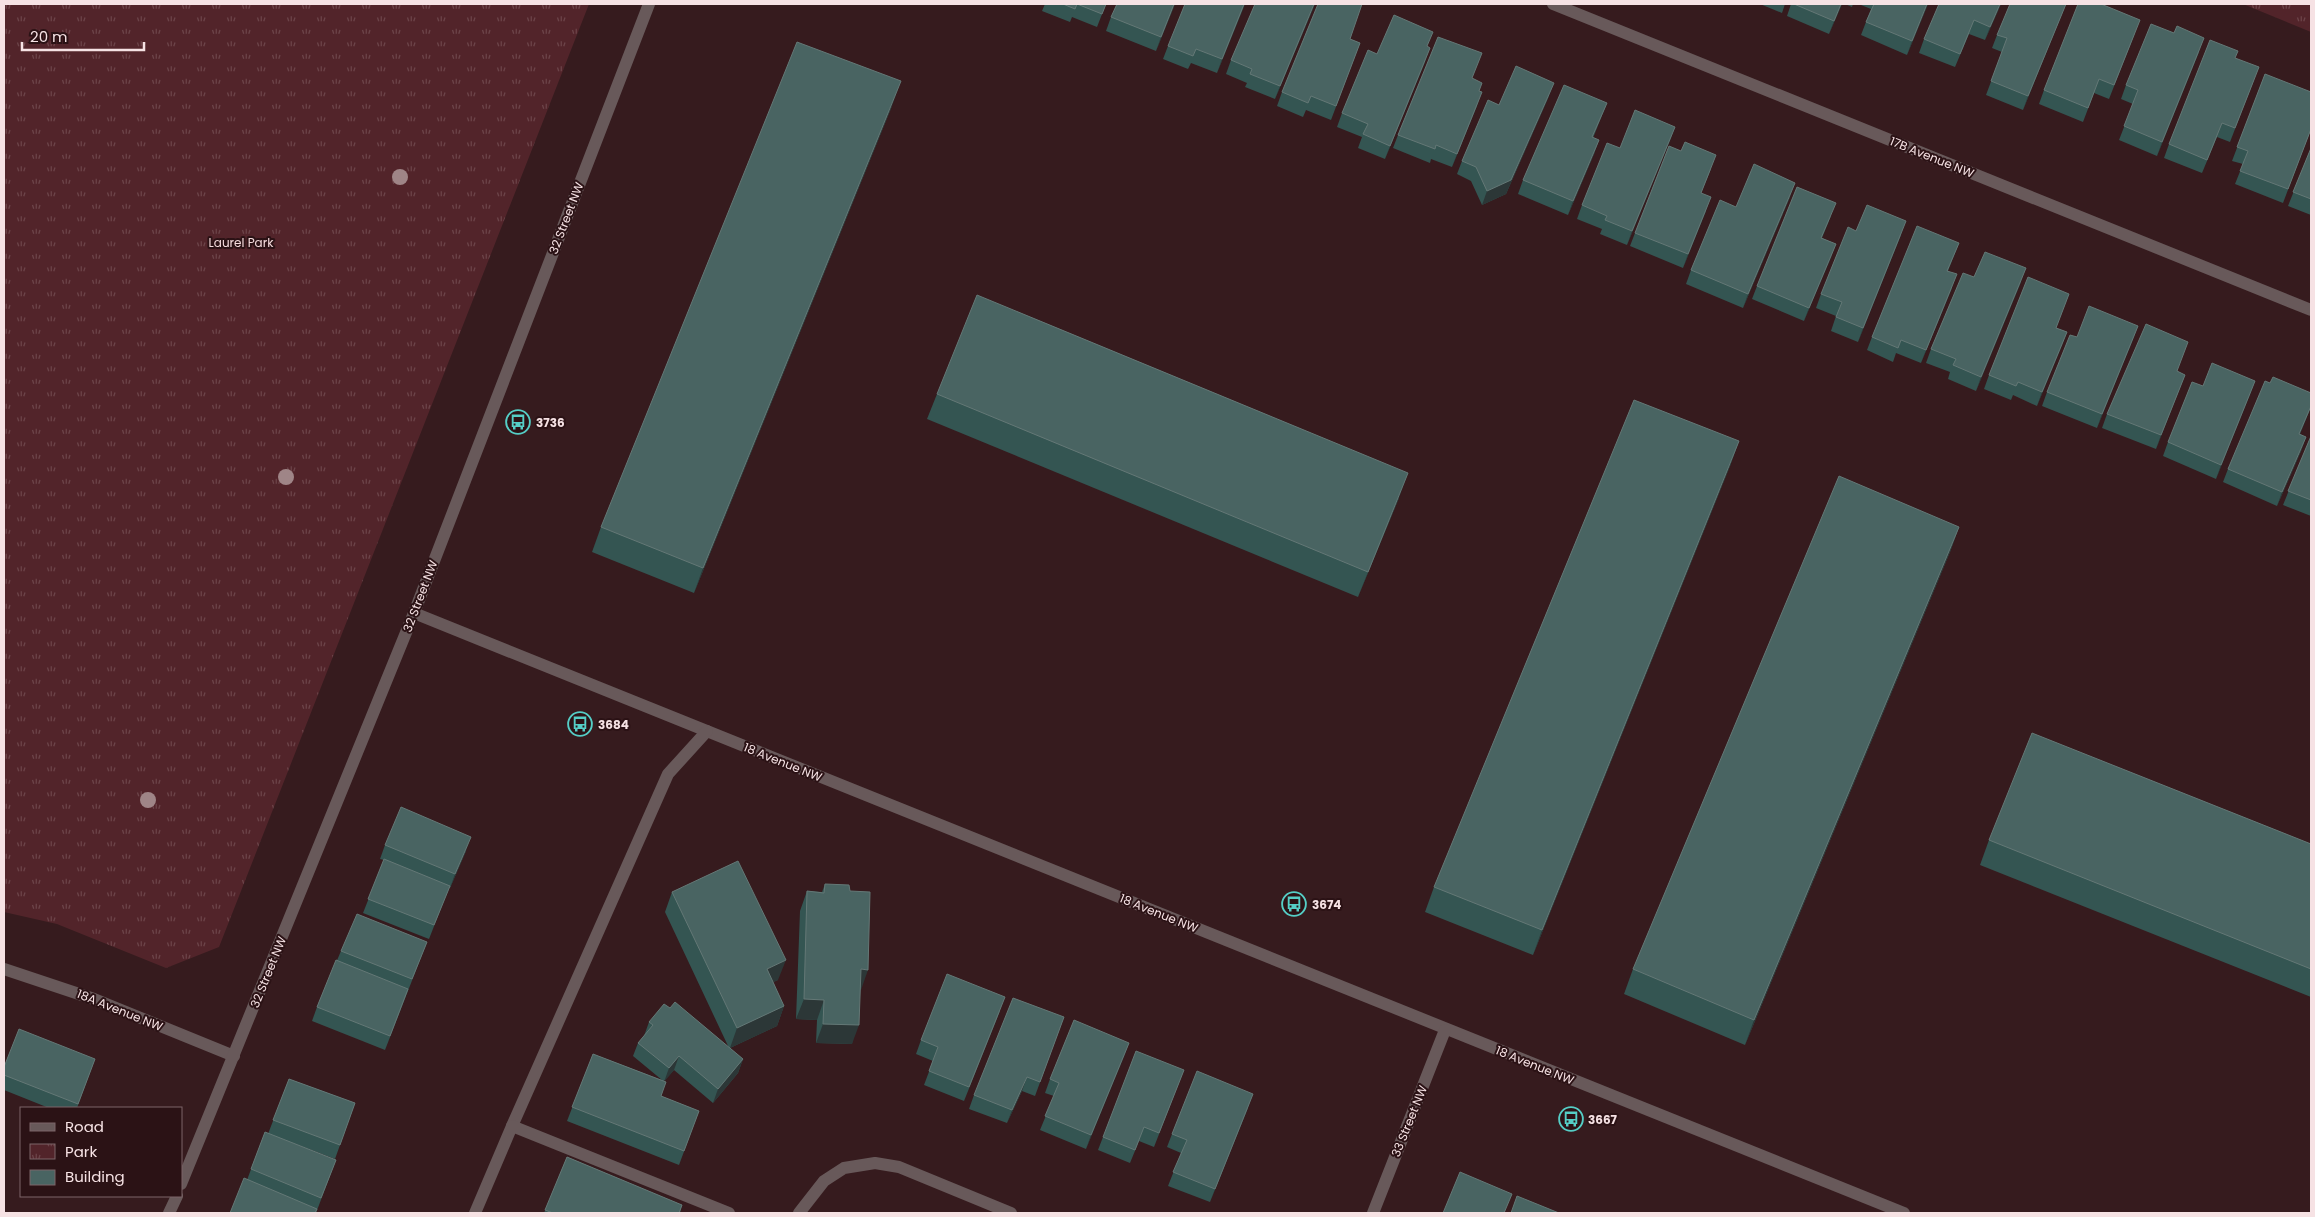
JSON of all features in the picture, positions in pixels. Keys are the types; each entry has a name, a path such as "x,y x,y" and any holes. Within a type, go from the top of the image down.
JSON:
{"street":[{"name":"32 Street NW","path":"182,1182 414,613 648,4"},
{"name":"17B Avenue NW","path":"1553,4 2311,310"},
{"name":"18 Avenue NW","path":"414,613 1445,1030 1904,1213"},
{"path":"475,1213 668,774 706,730"},
{"name":"18A Avenue NW","path":"4,969 94,999 234,1056"},
{"name":"33 Street NW","path":"1373,1213 1445,1030"},
{"path":"512,1126 729,1213"},
{"path":"799,1213 824,1181 844,1168 875,1163 899,1167 1011,1213"},
{"path":"170,1213 177,1197"}],"green space":[{"name":"Laurel Park","path":"4,4 589,4 219,947 166,968 57,924 4,912"},
{"path":"2243,4 2311,4 2311,32"}],"building":[{"path":"1063,4 1077,4 1075,9"},
{"path":"1077,4 1106,4 1102,14"},
{"path":"1117,4 1174,4 1161,37 1111,17"},
{"path":"1185,4 1244,4 1222,59 1196,49 1193,56 1168,46"},
{"path":"1255,4 1314,4 1280,86 1250,74 1252,69 1231,60"},
{"path":"1318,4 1362,4 1350,39 1360,43 1336,106 1311,96 1308,103 1282,92"},
{"path":"1794,4 1841,4 1834,21"},
{"path":"1874,4 1927,4 1912,41 1866,22"},
{"path":"1939,4 2000,4 1990,27 1974,20 1960,54 1924,39"},
{"path":"2010,4 2066,4 2028,96 1991,81 2007,38 1997,35"},
{"path":"2078,4 2101,4 2140,20 2114,85 2099,79 2088,108 2044,90"},
{"path":"1394,15 1433,32 1427,46 1430,48 1390,146 1363,134 1368,124 1342,113 1368,50 1377,54"},
{"path":"2151,24 2174,33 2177,26 2204,38 2162,142 2124,126 2138,90 2126,85"},
{"path":"1438,37 1482,53 1472,78 1482,83 1479,91 1482,92 1457,154 1436,145 1435,149 1398,135"},
{"path":"2210,40 2238,51 2235,58 2259,67 2235,128 2222,123 2207,160 2169,144"},
{"path":"797,42 901,81 703,568 601,527"},
{"path":"1516,66 1554,83 1511,180 1487,191 1476,167 1462,161 1488,100 1499,105"},
{"path":"2265,74 2311,92 2311,129 2288,189 2240,171 2248,151 2237,147"},
{"path":"1564,85 1607,103 1592,137 1599,140 1573,201 1523,180"},
{"path":"1635,110 1675,127 1632,231 1605,220 1607,216 1582,205 1607,143 1620,148"},
{"path":"1685,142 1716,155 1701,193 1711,197 1688,254 1635,233 1669,146 1681,151"},
{"path":"2311,148 2311,199 2293,192"},
{"path":"1754,164 1795,183 1748,294 1691,270 1720,200 1736,207"},
{"path":"1797,187 1836,203 1821,238 1836,244 1809,308 1757,286"},
{"path":"1867,205 1906,221 1863,328 1836,317 1842,302 1821,294 1848,227 1856,231"},
{"path":"1917,226 1959,243 1947,271 1957,274 1926,350 1901,340 1898,348 1872,337"},
{"path":"1985,252 2026,268 1981,377 1953,365 1956,359 1931,349 1963,273 1974,277"},
{"path":"2028,277 2069,294 2056,328 2067,332 2042,392 2018,382 2016,386 1989,375"},
{"path":"977,295 1408,473 1368,572 937,394"},
{"path":"2089,306 2138,326 2102,414 2047,392 2070,335 2077,337"},
{"path":"2146,324 2188,342 2177,371 2185,375 2161,435 2107,414"},
{"path":"2212,363 2255,381 2221,465 2168,442 2192,382 2203,386"},
{"path":"2273,377 2311,393 2311,406 2299,434 2306,437 2282,492 2228,469 2265,381 2270,383"},
{"path":"1634,400 1739,441 1542,930 1434,887"},
{"path":"2311,436 2311,500 2288,491"},
{"path":"1839,476 1959,527 1754,1020 1633,969"},
{"path":"2032,733 2311,844 2311,969 1989,840"},
{"path":"401,807 471,837 455,874 385,845"},
{"path":"384,859 450,886 434,925 368,899"},
{"path":"738,861 786,960 767,969 784,1006 737,1028 672,892"},
{"path":"825,884 849,885 850,891 870,892 868,970 861,969 859,1025 823,1024 824,1000 804,999 807,891 824,893"},
{"path":"357,914 427,942 412,979 341,951"},
{"path":"336,960 408,989 390,1036 317,1007"},
{"path":"947,974 1005,997 969,1087 929,1071 938,1047 921,1040"},
{"path":"1013,998 1064,1017 1040,1082 1027,1077 1012,1110 974,1095"},
{"path":"675,1002 743,1059 718,1089 679,1056 669,1068 638,1043 653,1025 649,1022 664,1004 670,1008"},
{"path":"1074,1020 1129,1043 1091,1135 1045,1116 1059,1083 1050,1079"},
{"path":"19,1029 95,1059 78,1104 4,1075 4,1067"},
{"path":"1136,1051 1184,1070 1159,1133 1144,1127 1135,1150 1103,1137"},
{"path":"593,1054 666,1082 661,1096 699,1111 684,1151 572,1107"},
{"path":"1197,1071 1253,1094 1215,1189 1173,1172 1187,1140 1172,1134"},
{"path":"289,1079 355,1103 340,1145 273,1120"},
{"path":"265,1132 336,1160 321,1198 251,1169"},
{"path":"567,1157 682,1205 679,1213 553,1213 545,1210"},
{"path":"1460,1172 1512,1194 1504,1213 1443,1213"},
{"path":"244,1178 317,1209 315,1213 230,1213"},
{"path":"1517,1196 1559,1213 1511,1213"}],"place":[{"name":"3736","path":"518,422"},
{"name":"3684","path":"580,724"},
{"name":"3674","path":"1294,904"},
{"name":"3667","path":"1571,1119"}]}
